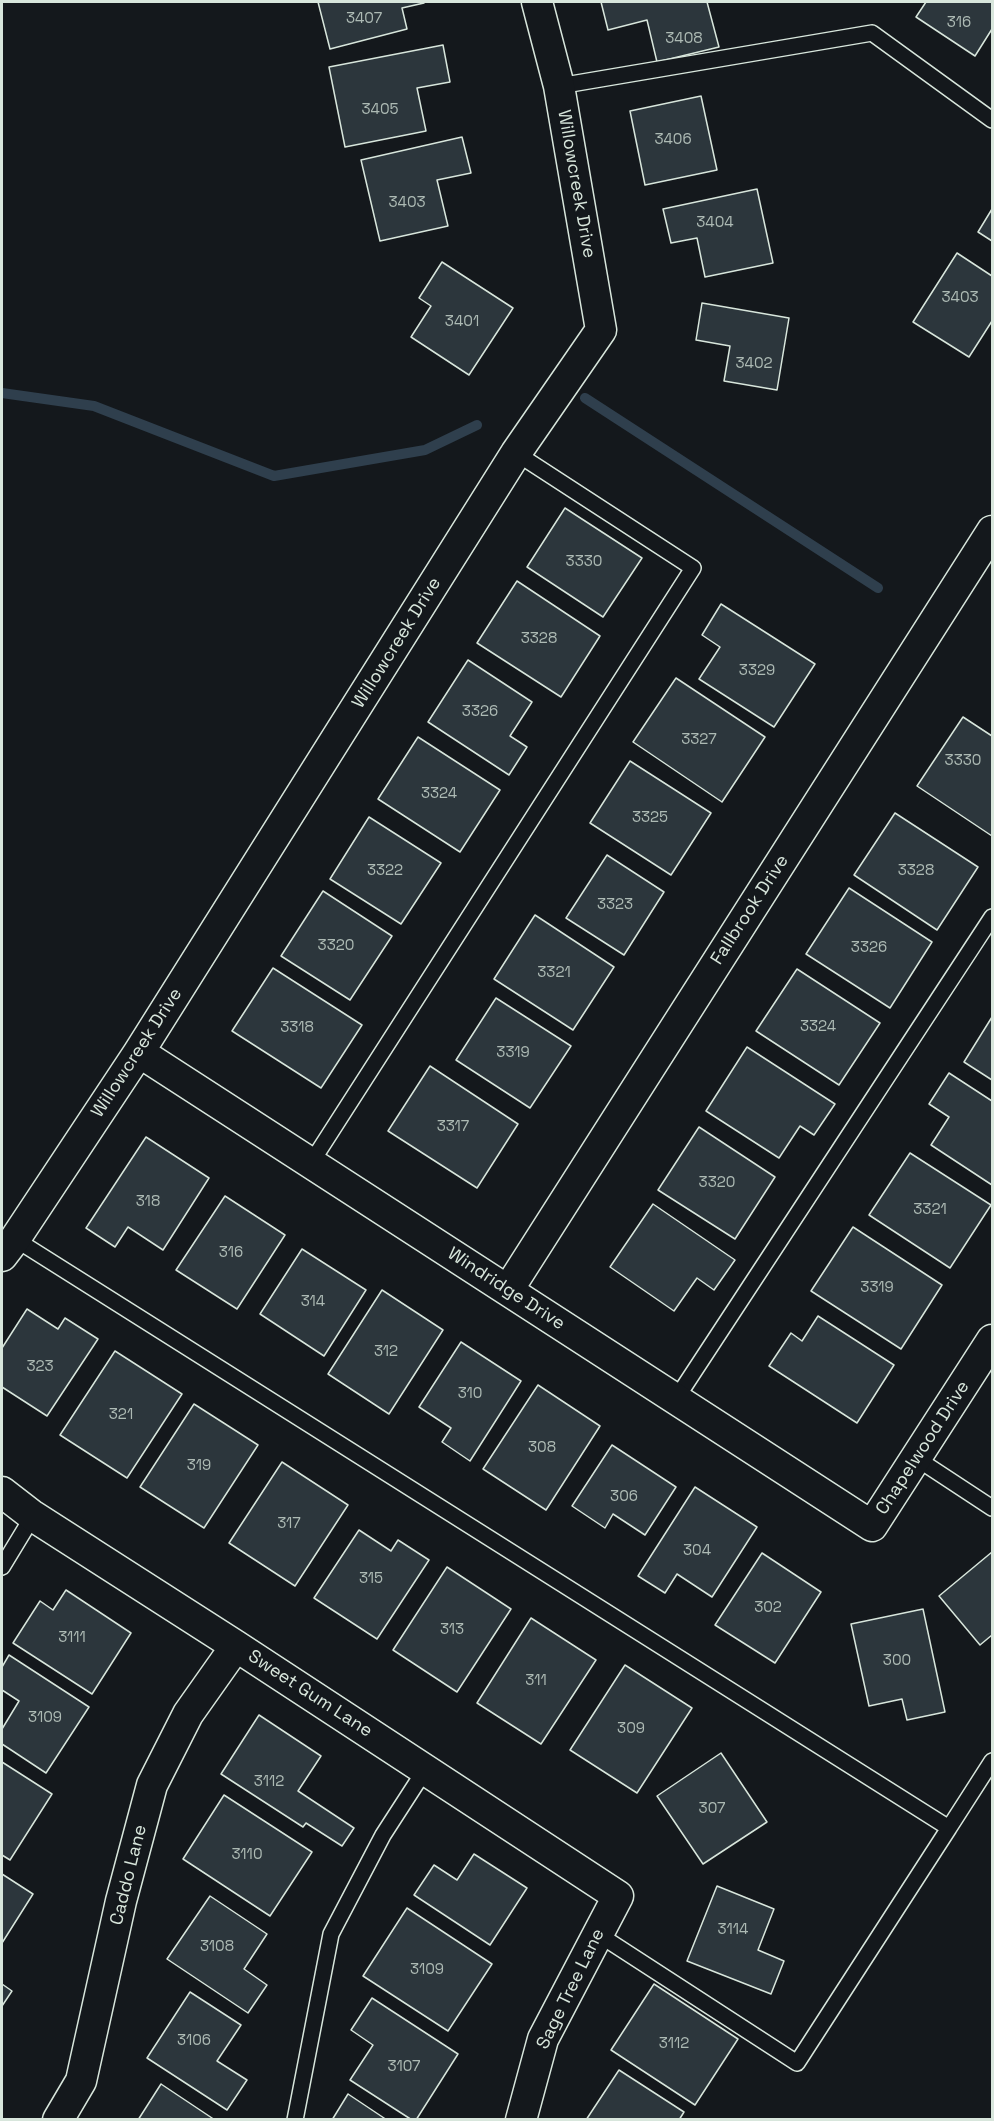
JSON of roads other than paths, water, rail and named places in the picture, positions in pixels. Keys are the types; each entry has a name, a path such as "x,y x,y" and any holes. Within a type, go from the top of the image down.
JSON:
{"street":[{"name":"Willowcreek Drive","path":"8,1248 139,1052 516,453 601,330 559,86 537,2"},
{"name":"Fallbrook Drive","path":"508,1290 993,531"},
{"name":"Windridge Drive","path":"139,1052 873,1526"},
{"name":"Chapelwood Drive","path":"873,1526 993,1340"},
{"name":"Sweet Gum Lane","path":"2,1492 33,1516 618,1896"},
{"name":"Caddo Lane","path":"58,2120 81,2081 121,1901 152,1785 188,1714 236,1646"},
{"name":"Sage Tree Lane","path":"521,2120 543,2039 618,1896"}],"lane":[{"path":"559,86 872,33 993,120"},
{"path":"310,1163 693,568 516,453"},
{"path":"676,1399 993,917"},
{"path":"8,1248 950,1828"},
{"path":"916,1458 993,1508"},
{"path":"2,1568 33,1516"},
{"path":"598,1934 797,2063 993,1761"},
{"path":"294,2120 331,1934 383,1835 425,1770"}],"waterway":[{"path":"2,393 94,406 274,476 425,450 477,425"},
{"path":"585,398 878,588"}]}
